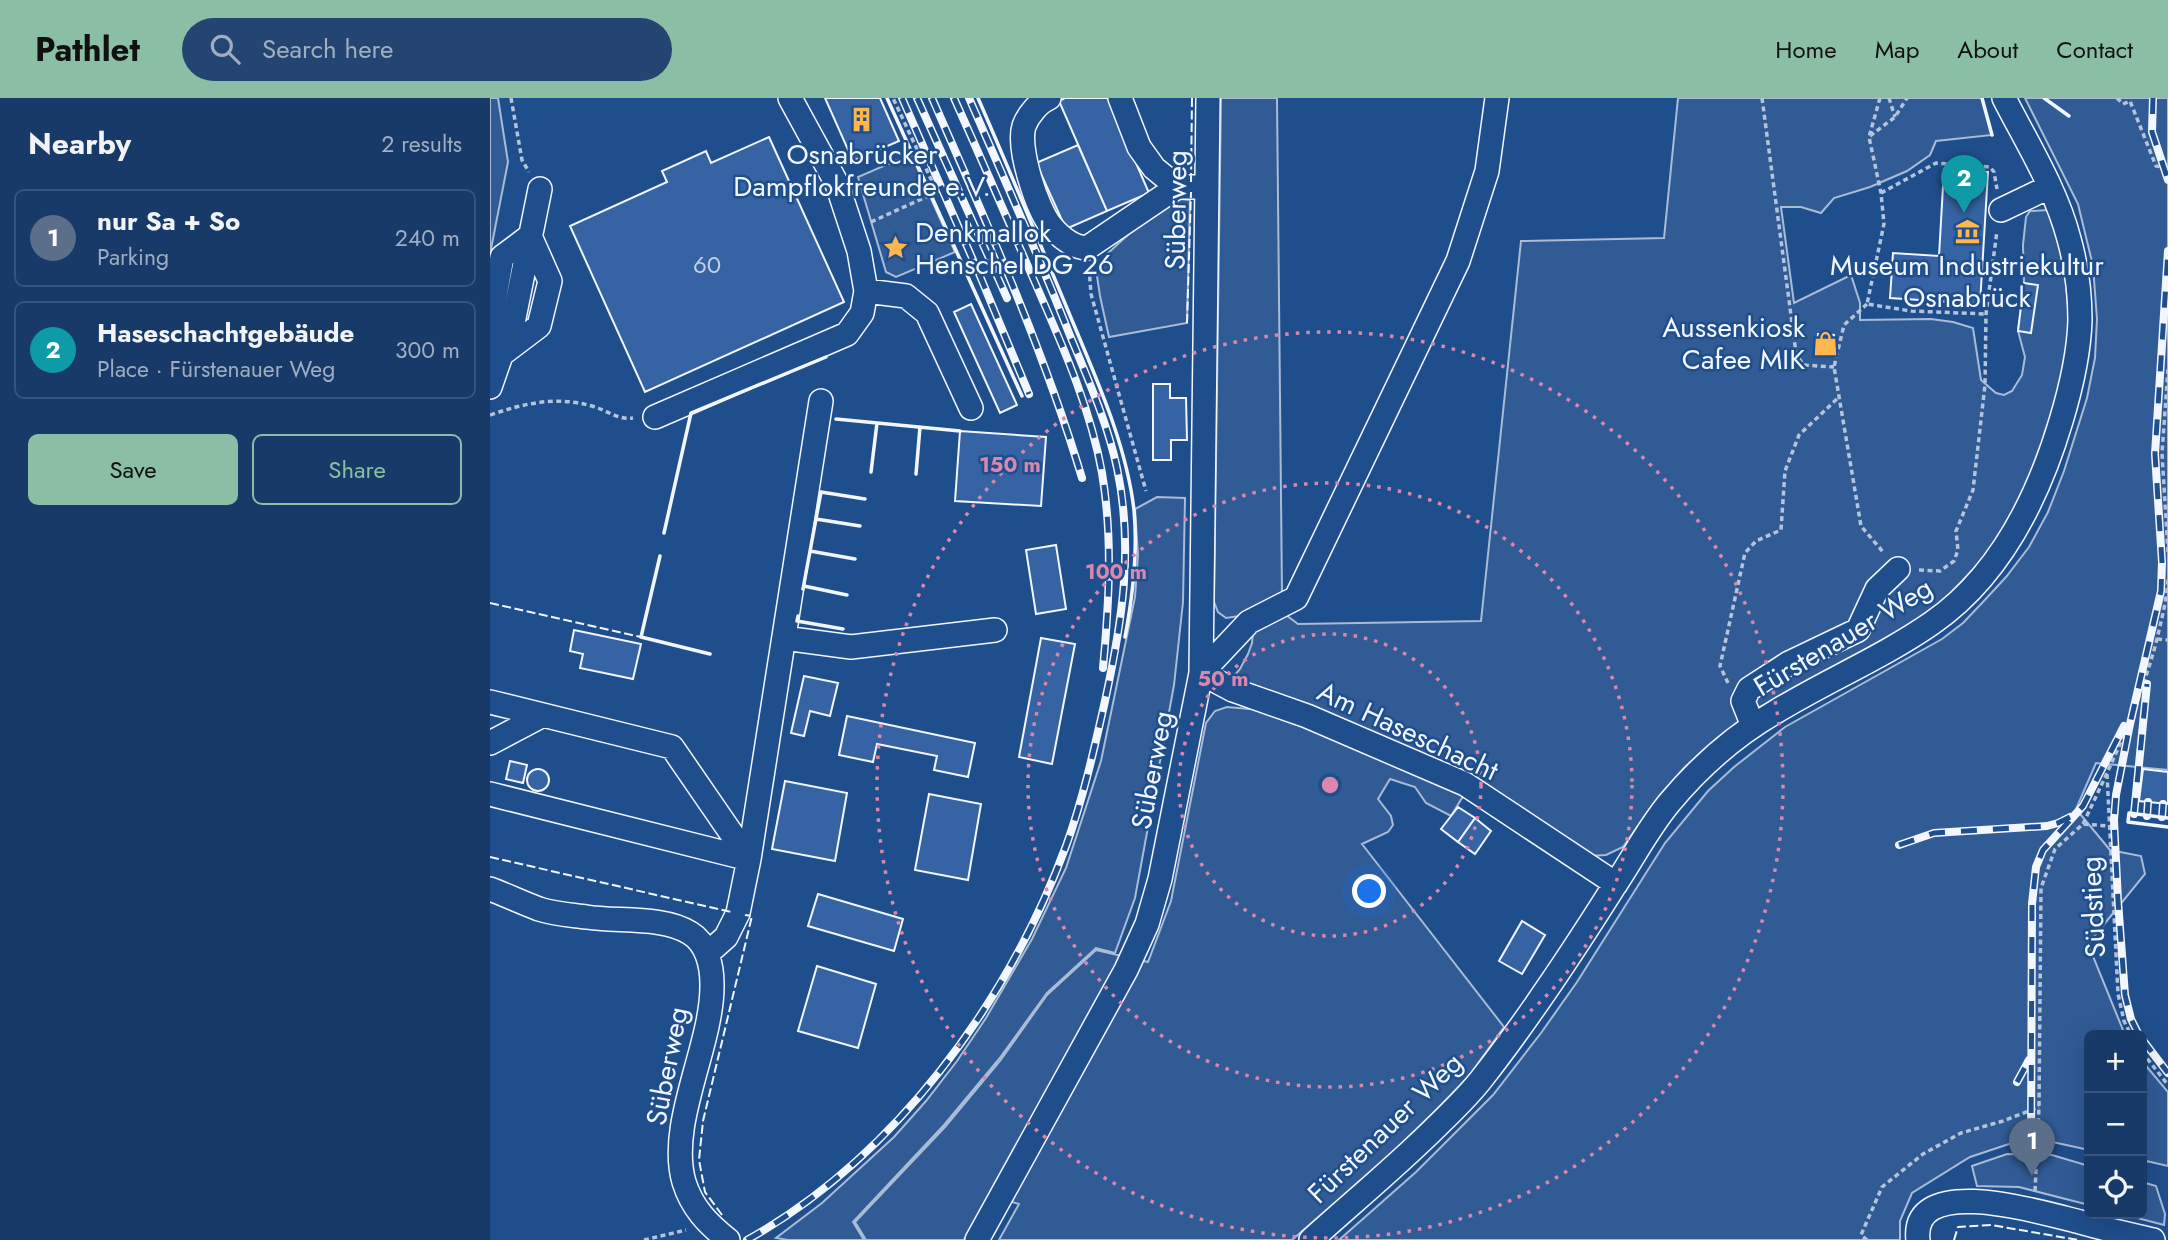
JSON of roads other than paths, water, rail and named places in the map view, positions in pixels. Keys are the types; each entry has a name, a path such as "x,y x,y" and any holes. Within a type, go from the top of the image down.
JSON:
{"street":[{"path":"655,416 847,334 862,313 866,291 853,230 837,184 790,98"},
{"path":"1120,98 1139,147 1154,169 1177,187"},
{"name":"Süberweg","path":"977,1240 1126,970 1147,924 1160,879 1201,673 1208,98"},
{"path":"1201,673 1249,622 1296,598 1458,261 1487,171 1497,98"},
{"name":"Fürstenauer Weg","path":"1311,1240 1404,1158 1479,1082 1549,986 1670,803 1720,752 1775,712 1932,623 1970,590 2023,518 2047,465 2071,382 2077,356 2079,300 2071,248 2060,211 2004,98"},
{"path":"1042,99 1024,127 1027,173 1049,223 1075,247 1087,248 1177,187 1206,187"},
{"path":"2001,210 2049,187"},
{"path":"490,387 514,318 540,189"},
{"path":"866,291 906,296 927,313 971,408"},
{"path":"490,889 542,910 588,918 666,924 691,933 708,953 726,937 738,913 750,859 821,401"},
{"name":"Fürstenauer Weg","path":"1753,726 1743,701 1749,689 1789,663 1858,630 1877,589 1898,569"},
{"path":"784,638 851,647 995,630"},
{"name":"Am Haseschacht","path":"1201,673 1233,690 1307,716 1465,784 1616,884"},
{"path":"490,702 672,747 750,859"},
{"path":"490,743 543,715"},
{"path":"490,794 750,859"},
{"name":"Süberweg","path":"708,953 712,984 709,1013 685,1116 681,1152 684,1181 694,1206 709,1225 728,1240"},
{"path":"1917,1240 1916,1229 1927,1212 1950,1202 1987,1201 2153,1240"}],"railway":[{"path":"902,98 1029,394"},
{"path":"917,98 1007,298"},
{"path":"932,98 1032,334 1082,478"},
{"path":"954,98 1064,349 1097,448 1109,546 1103,668"},
{"path":"747,1240 801,1206 851,1166 897,1121 940,1071 978,1018 1042,905 1066,846 1088,774 1111,672 1121,614 1125,556 1122,498 1113,451 1096,399 1057,303 969,98"},
{"path":"2153,98 2152,132 2168,180"},
{"path":"2136,1030 2125,995 2114,820 2116,795 2130,724 2161,591 2162,562 2155,454 2168,251"},
{"path":"2134,814 2147,684"},
{"path":"2031,1145 2032,904 2036,867 2043,850 2083,806 2124,726"},
{"path":"2147,816 2148,802"},
{"path":"2162,817 2163,804"},
{"path":"1899,845 1934,833 2047,826 2070,817"},
{"path":"2147,1046 2168,1073"},
{"path":"2017,1082 2029,1060"}],"place":[{"name":"Osnabrücker Dampflokfreunde e.V.","path":"862,120"},
{"name":"Haseschachtgebäude","path":"1964,213"},
{"name":"Museum Industriekultur Osnabrück","path":"1967,231"},
{"name":"Denkmallok Henschel DG 26","path":"895,248"},
{"name":"Aussenkiosk Cafee MIK","path":"1825,343"},
{"name":"nur Sa + So","path":"2032,1176"}]}
